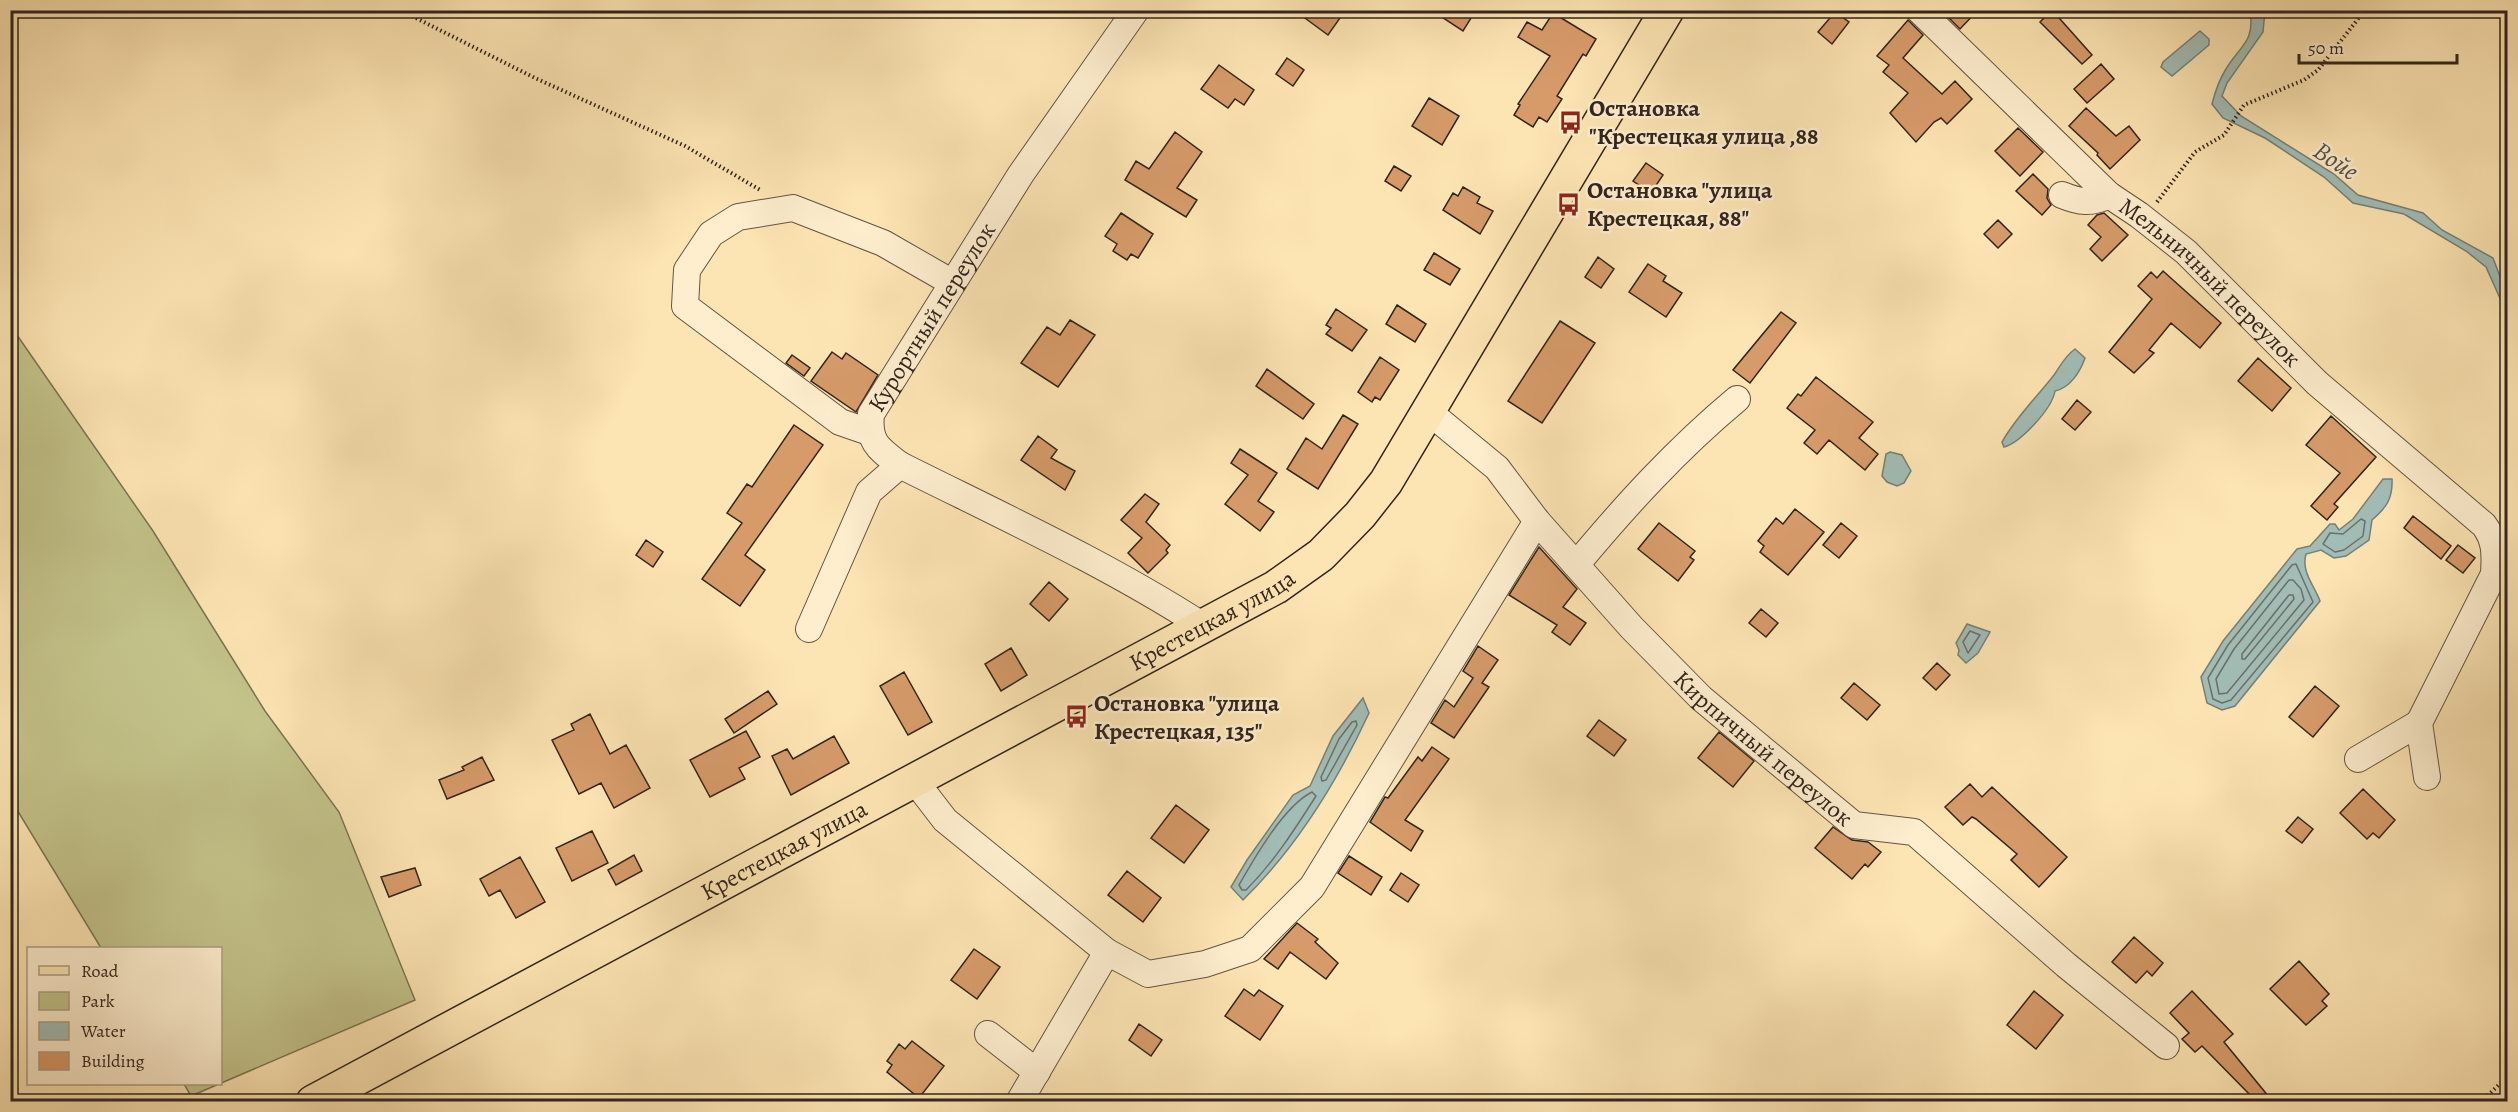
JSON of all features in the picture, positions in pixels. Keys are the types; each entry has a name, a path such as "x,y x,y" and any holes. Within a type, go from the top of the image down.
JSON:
{"main road":[{"name":"Крестецкая улица","path":"313,1101 1276,587 1321,555 1360,515 1386,482 1667,10"}],"street":[{"name":"Курортный переулок","path":"1136,10 1021,174 951,282 871,414 869,432 879,449 900,465 1161,598 1203,626"},
{"name":"Мельничный переулок","path":"1919,10 2109,195 2186,252 2317,383 2484,525 2492,536 2496,554 2494,574 2419,723"},
{"path":"2062,195 2076,200 2095,202 2109,195"},
{"path":"869,432 840,422 685,306 687,270 711,234 738,217 793,208 883,243 951,282"},
{"path":"1576,565 1633,497 1703,428 1737,399"},
{"name":"Кирпичный переулок","path":"1429,412 1497,468 1536,520 1701,698 1854,825 1914,832 2066,965 2166,1046"},
{"path":"809,629 869,492 900,465"},
{"path":"915,781 945,820 1107,952 1148,974 1205,964 1250,949 1312,887 1536,520"},
{"path":"2358,759 2419,723 2427,777"},
{"path":"1019,1101 1107,952"},
{"path":"988,1034 1036,1072"}],"path":[{"path":"400,10 535,78 685,146 793,208"},
{"path":"2139,215 2162,198 2195,152 2224,135 2244,105 2250,100 2295,84 2318,70 2365,10"},
{"path":"2481,1101 2508,1076"}],"green space":[{"path":"10,325 153,531 265,711 339,812 415,1000 222,1083 222,947 100,947 11,800"},
{"path":"185,1085 217,1085 191,1096"}],"water":[{"path":"2250,11 2265,11 2263,32 2227,83 2222,96 2241,116 2334,174 2358,195 2423,213 2442,230 2493,258 2507,295 2507,314 2486,267 2466,251 2404,214 2353,203 2324,177 2265,138 2223,118 2212,104 2224,73 2248,37 2251,22"},
{"path":"2200,31 2209,39 2209,45 2172,76 2161,67 2163,62"},
{"path":"2075,349 2085,358 2077,374 2065,387 2055,391 2042,416 2026,432 2004,447 2002,442 2014,424"},
{"path":"1890,452 1902,455 1911,471 1904,483 1897,486 1887,482 1882,476 1886,454"},
{"path":"2383,479 2392,479 2390,498 2385,507 2372,520 2369,540 2346,556 2334,558 2321,550 2306,554 2305,567 2320,601 2235,706 2222,710 2207,703 2201,677 2223,641 2297,549 2310,546 2330,524 2335,524 2339,530 2353,519"},
{"path":"1967,624 1990,632 1978,653 1966,663 1958,655 1959,650 1956,643"},
{"path":"1363,698 1369,713 1344,763 1298,836 1243,900 1231,887 1247,860 1293,795 1310,786 1333,736"}],"building":[{"path":"1294,10 1329,10 1340,18 1328,35"},
{"path":"1431,10 1476,10 1463,31"},
{"path":"1954,10 1978,10 1960,29 1948,17"},
{"path":"2052,10 2092,55 2082,64 2040,22"},
{"path":"1835,12 1849,22 1832,44 1818,32"},
{"path":"1553,13 1596,39 1586,56 1583,54 1557,96 1562,99 1547,122 1539,117 1533,127 1514,115 1520,105 1518,104 1550,56 1518,37 1527,22 1542,30"},
{"path":"1908,20 1923,35 1903,58 1942,94 1955,81 1972,99 1947,124 1941,118 1934,122 1916,142 1890,113 1908,93 1883,72 1889,65 1877,56"},
{"path":"1287,58 1304,70 1293,86 1276,74"},
{"path":"2101,64 2114,79 2087,103 2074,89"},
{"path":"1219,65 1254,90 1244,105 1235,99 1228,108 1201,89"},
{"path":"1429,98 1459,116 1442,145 1412,126"},
{"path":"2086,108 2116,136 2129,126 2140,140 2110,169 2097,155 2098,153 2069,126"},
{"path":"2018,128 2043,152 2020,176 1995,151"},
{"path":"1175,132 1202,152 1177,188 1197,200 1186,217 1125,180 1136,161 1149,169"},
{"path":"1646,163 1663,175 1651,193 1633,181"},
{"path":"1394,166 1411,176 1401,191 1385,181"},
{"path":"2033,174 2048,189 2047,198 2051,205 2042,215 2016,191"},
{"path":"1463,187 1480,197 1477,203 1493,211 1480,234 1443,210 1453,193 1458,196"},
{"path":"1121,213 1153,234 1138,258 1131,254 1127,260 1113,251 1117,244 1105,236"},
{"path":"2104,213 2128,235 2102,261 2090,249 2101,237 2088,225 2097,215"},
{"path":"1998,220 2012,234 1998,248 1984,234"},
{"path":"1434,253 1460,269 1450,285 1424,270"},
{"path":"1598,257 1614,269 1601,288 1585,277"},
{"path":"1648,264 1666,276 1663,281 1682,293 1666,317 1629,292"},
{"path":"2163,271 2221,323 2200,348 2171,323 2149,350 2154,353 2134,373 2109,352 2152,299 2138,286 2151,272 2157,278"},
{"path":"1397,305 1426,324 1415,342 1386,324"},
{"path":"1336,309 1367,330 1352,351 1326,334 1331,328 1326,325"},
{"path":"1781,312 1796,323 1750,383 1733,370"},
{"path":"1070,320 1095,335 1058,387 1021,363 1047,327 1060,335"},
{"path":"1560,321 1595,343 1542,423 1508,401"},
{"path":"832,352 842,359 846,353 878,375 856,412 811,381"},
{"path":"792,355 810,368 804,376 786,363"},
{"path":"1380,357 1399,370 1380,400 1375,397 1372,402 1358,392"},
{"path":"2258,358 2291,388 2272,411 2238,381"},
{"path":"1267,369 1314,404 1303,419 1256,386"},
{"path":"1816,377 1873,422 1859,438 1878,454 1865,470 1829,440 1817,454 1804,443 1815,430 1787,408 1798,394 1801,396"},
{"path":"2077,400 2091,412 2075,430 2062,419"},
{"path":"1343,415 1358,424 1318,489 1287,469 1306,438 1322,449"},
{"path":"2331,416 2376,457 2334,504 2338,507 2327,520 2311,506 2340,473 2306,445"},
{"path":"794,425 823,445 745,555 765,570 740,606 702,579 742,523 727,513 747,484 752,487"},
{"path":"1038,436 1057,450 1051,458 1075,471 1065,490 1021,460"},
{"path":"1240,449 1277,473 1258,501 1274,512 1260,531 1225,504 1248,475 1231,463"},
{"path":"1145,494 1159,504 1146,522 1170,545 1166,550 1168,553 1148,573 1128,553 1142,538 1121,520"},
{"path":"1795,509 1824,532 1788,575 1760,552 1764,546 1758,541 1776,518 1783,524"},
{"path":"2413,516 2451,546 2441,559 2404,528"},
{"path":"1659,523 1695,551 1690,557 1694,560 1678,581 1638,549"},
{"path":"1841,523 1857,536 1839,558 1823,545"},
{"path":"646,540 663,552 653,567 636,555"},
{"path":"2458,545 2475,558 2463,573 2446,560"},
{"path":"1539,547 1577,589 1563,607 1586,623 1570,645 1552,632 1557,625 1509,595"},
{"path":"1049,582 1068,599 1049,621 1030,604"},
{"path":"1761,609 1778,623 1766,637 1749,623"},
{"path":"1478,646 1498,660 1482,683 1489,687 1454,738 1431,723 1445,700 1454,707 1473,678 1463,671"},
{"path":"1011,648 1027,675 1001,691 985,664"},
{"path":"1937,663 1950,675 1936,690 1923,678"},
{"path":"904,672 932,722 908,735 880,686"},
{"path":"1854,683 1880,705 1867,720 1841,698"},
{"path":"2315,686 2339,706 2313,737 2289,717"},
{"path":"768,691 777,704 734,733 725,719"},
{"path":"590,714 610,754 626,745 650,788 614,808 601,783 579,794 552,740 574,730 571,724"},
{"path":"1599,720 1626,740 1614,756 1587,736"},
{"path":"746,731 760,757 739,768 745,779 710,797 690,760"},
{"path":"1719,732 1754,761 1733,787 1698,758"},
{"path":"834,736 849,763 791,795 772,756 787,749 793,759"},
{"path":"1432,747 1449,759 1405,820 1423,831 1411,851 1370,822 1385,797 1388,798 1418,757 1422,761"},
{"path":"482,757 494,780 447,799 439,780 464,770 462,767"},
{"path":"1970,784 1982,797 1992,787 2067,857 2039,887 2011,860 2017,854 1976,819 1972,817 1963,825 1945,807"},
{"path":"2363,789 2395,820 2379,838 2373,833 2367,839 2340,813"},
{"path":"1176,805 1209,830 1184,863 1151,838"},
{"path":"2298,817 2313,829 2302,843 2286,831"},
{"path":"1833,827 1852,840 1868,842 1881,852 1868,867 1865,864 1852,879 1815,848"},
{"path":"592,831 608,863 572,881 556,848"},
{"path":"634,855 642,871 616,885 608,870"},
{"path":"1349,856 1382,877 1371,895 1338,873"},
{"path":"520,857 545,902 516,918 500,890 489,896 480,879"},
{"path":"415,868 421,885 389,897 381,877"},
{"path":"1127,871 1161,898 1143,922 1108,895"},
{"path":"1401,873 1419,885 1408,902 1390,890"},
{"path":"1297,923 1318,939 1315,942 1338,963 1326,979 1290,952 1278,969 1264,959"},
{"path":"2134,937 2163,963 2152,976 2147,971 2136,983 2112,962"},
{"path":"974,949 1000,967 977,999 951,980"},
{"path":"2299,961 2329,994 2322,1001 2327,1006 2306,1025 2270,989"},
{"path":"1244,989 1254,996 1259,990 1283,1006 1260,1040 1225,1016"},
{"path":"2034,991 2063,1015 2036,1049 2007,1025"},
{"path":"2192,991 2233,1034 2224,1042 2269,1097 2264,1101 2256,1101 2202,1046 2195,1052 2182,1039 2189,1033 2170,1013"},
{"path":"1139,1024 1162,1040 1151,1056 1129,1040"},
{"path":"912,1041 944,1066 919,1098 887,1072 892,1065 887,1061 899,1044 905,1049"}],"place":[{"name":"Остановка \"Крестецкая улица ,88","path":"1571,122"},
{"name":"Остановка \"улица Крестецкая, 88\"","path":"1569,204"},
{"name":"Остановка \"улица Крестецкая, 135\"","path":"1076,717"}],"water label":[{"name":"Войе","path":"2336,161"}]}
